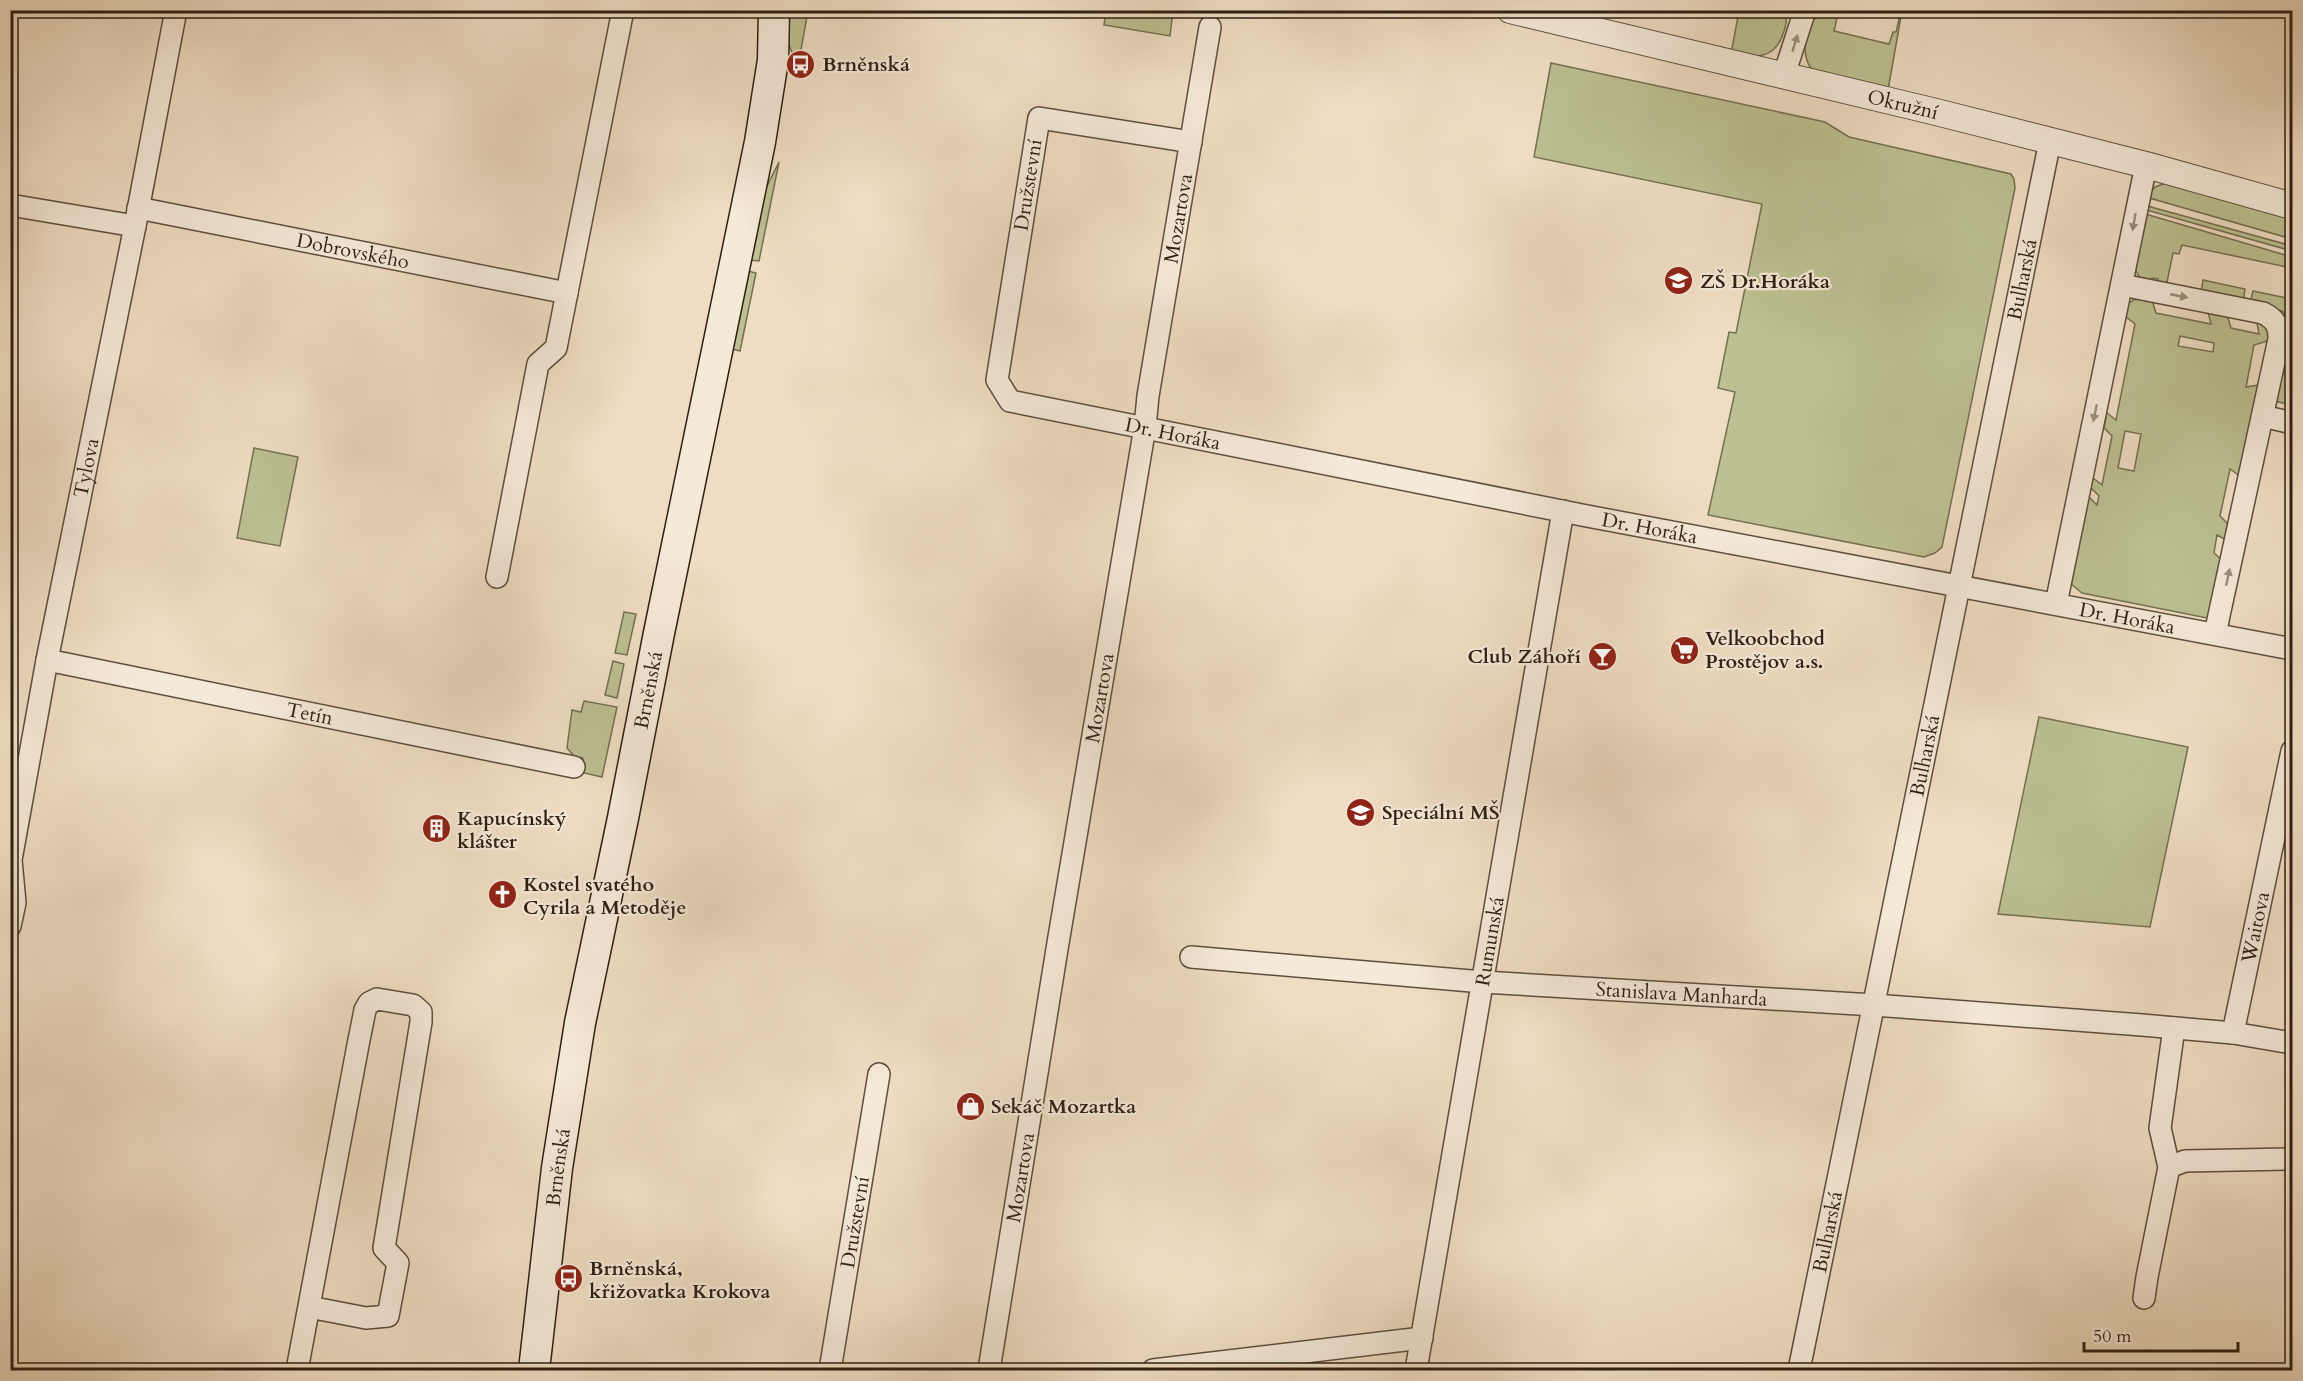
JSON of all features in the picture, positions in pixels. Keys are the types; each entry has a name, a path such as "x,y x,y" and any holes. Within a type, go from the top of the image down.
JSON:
{"main road":[{"name":"Brněnská","path":"534,1371 557,1168 580,1023 758,153 773,60 774,10"}],"street":[{"name":"Tylova","path":"10,926 15,903 10,860 47,660 137,217 176,10"},
{"path":"497,577 538,364 556,348 623,10"},
{"name":"Okružní","path":"1510,10 1785,75 2146,165 2292,206"},
{"path":"1785,75 1805,10"},
{"name":"Mozartova","path":"989,1371 1210,27"},
{"name":"Družstevní","path":"1010,400 997,380 1039,118 1191,142"},
{"name":"Bulharská","path":"1799,1371 2050,141"},
{"path":"2056,604 2146,165"},
{"name":"Dobrovského","path":"10,205 137,217 567,293"},
{"path":"2122,285 2263,313 2271,317 2279,329 2279,339 2263,416 2215,634"},
{"name":"Dr. Horáka","path":"1010,400 1563,511 2292,648"},
{"path":"2263,416 2292,423"},
{"name":"Rumunská","path":"1416,1371 1563,511"},
{"name":"Tetín","path":"47,660 574,767"},
{"name":"Waitova","path":"2233,1033 2292,751"},
{"name":"Stanislava Manharda","path":"1191,957 1483,982 1874,1005 2174,1028 2233,1033 2292,1043"},
{"path":"297,1371 309,1307 365,1010 369,1003 376,999 412,1005 421,1012 421,1022 384,1248 398,1263 388,1316 366,1318 309,1307"},
{"path":"2144,1298 2169,1167 2160,1128 2174,1028"},
{"name":"Družstevní","path":"830,1371 879,1074"},
{"path":"2169,1167 2185,1161 2292,1159"},
{"path":"1153,1371 1422,1338"}],"green space":[{"path":"788,11 808,11 798,66 788,43"},
{"path":"1106,11 1173,11 1170,36 1104,25"},
{"path":"1739,11 1769,15 1770,11 1784,11 1785,28 1775,49 1755,56 1731,54"},
{"path":"1898,11 1902,11 1888,90 1828,76 1814,71 1810,66 1805,51 1806,34 1818,17 1825,15 1837,18 1834,31 1889,44 1893,32 1896,32 1900,15 1897,15"},
{"path":"1551,63 1825,122 1849,137 2011,174 2015,188 1942,547 1935,553 1924,557 1708,515 1735,392 1718,388 1729,332 1736,333 1762,204 1534,157"},
{"path":"779,162 759,261 749,260 764,192"},
{"path":"2166,183 2292,219 2292,239 2146,197 2155,187"},
{"path":"2144,205 2292,246 2292,251 2143,209"},
{"path":"2142,213 2292,257 2292,268 2182,245 2179,254 2173,253 2166,287 2158,285 2158,279 2152,278 2151,284 2140,278 2134,268"},
{"path":"748,271 756,273 740,351 732,349"},
{"path":"2203,280 2245,289 2243,303 2201,294"},
{"path":"2253,291 2292,299 2290,318 2282,311 2250,304"},
{"path":"2151,297 2156,313 2211,324 2207,308 2226,312 2231,328 2259,334 2256,318 2261,320 2274,339 2254,345 2246,387 2265,384 2244,479 2230,469 2220,516 2233,529 2230,542 2217,535 2214,553 2225,563 2210,617 2207,618 2082,593 2070,583 2085,493 2097,505 2099,496 2086,483 2088,474 2102,485 2112,436 2104,428 2106,417 2100,416 2102,409 2116,420 2135,324 2121,313 2130,302","holes":["2180,336 2214,343 2213,352 2178,346","2125,431 2141,434 2134,471 2118,468"]},
{"path":"2279,372 2292,375 2292,405 2274,401"},
{"path":"254,448 298,457 280,546 237,538"},
{"path":"624,612 636,614 627,655 615,653"},
{"path":"613,661 624,664 617,698 605,695"},
{"path":"584,701 617,707 602,777 580,772 583,758 574,756 567,748 572,710 581,712"},
{"path":"2039,717 2188,747 2150,927 1998,914"}],"place":[{"name":"Brněnská","path":"801,64"},
{"name":"ZŠ Dr.Horáka","path":"1679,281"},
{"name":"Velkoobchod Prostějov a.s.","path":"1684,650"},
{"name":"Club Záhoří","path":"1602,656"},
{"name":"Speciální MŠ","path":"1361,812"},
{"name":"Kapucínský klášter","path":"436,829"},
{"name":"Kostel svatého Cyrila a Metoděje","path":"502,895"},
{"name":"Sekáč Mozartka","path":"970,1106"},
{"name":"Brněnská, křižovatka Krokova","path":"568,1279"}]}
